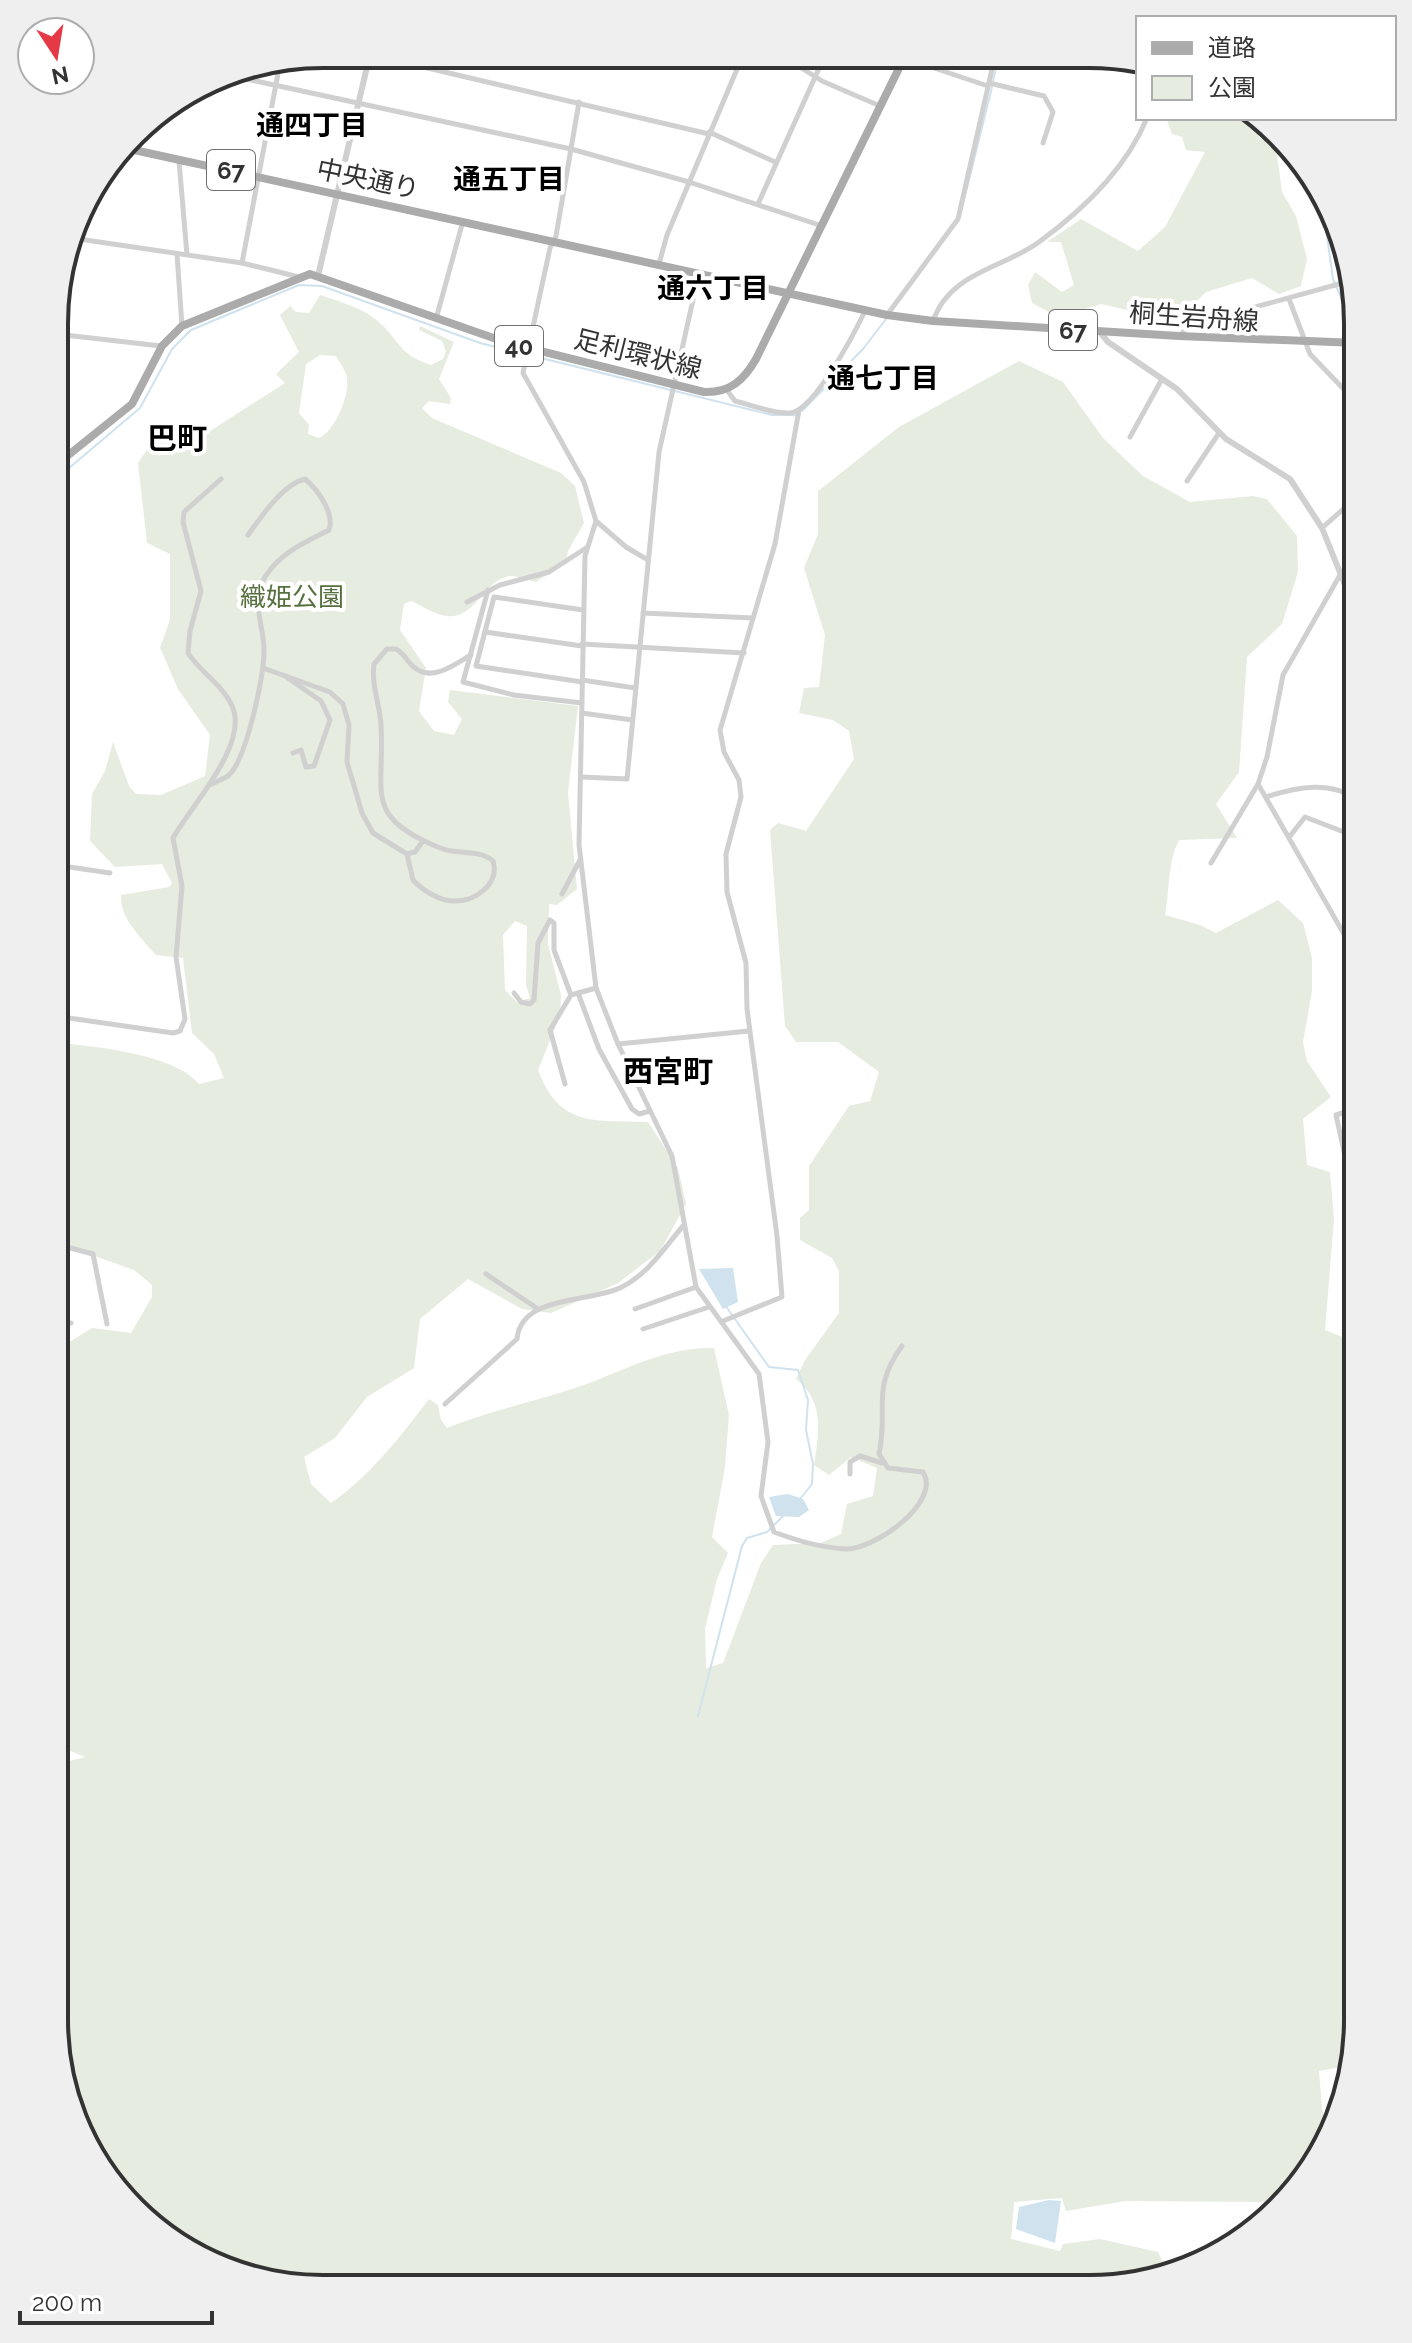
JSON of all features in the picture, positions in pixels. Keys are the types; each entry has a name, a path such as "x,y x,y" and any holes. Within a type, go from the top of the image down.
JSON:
{"main road":[{"name":"足利環状線","path":"68,455 132,404 162,346 182,326 299,277 318,276 436,319 529,348 674,385 709,392 726,389 750,369 790,294 898,68"},
{"name":"中央通り","path":"137,149 179,161 463,220 790,294"},
{"name":"桐生岩舟線","path":"790,294 865,311 933,321 1305,344 1344,343"}],"street":[{"path":"318,276 366,68"},
{"path":"430,68 709,133 775,162"},
{"path":"659,264 689,182 737,68"},
{"path":"804,68 880,106"},
{"path":"757,204 821,68"},
{"path":"939,68 1044,96 1053,112 1043,143"},
{"path":"887,315 958,219 993,68"},
{"path":"242,263 278,72"},
{"path":"248,80 571,149 689,182 822,226"},
{"path":"579,102 524,378 584,482 596,521 626,547 648,560"},
{"path":"933,321 950,291 972,275 1037,244 1082,207 1111,177 1146,120"},
{"path":"179,161 187,255"},
{"path":"436,319 463,220"},
{"path":"83,240 242,263 299,277"},
{"path":"177,254 182,326"},
{"path":"581,777 627,779 659,452 699,273"},
{"path":"1179,336 1190,325 1341,284"},
{"path":"1289,299 1305,344 1320,367 1344,390"},
{"path":"723,1321 782,1297 777,1236 749,1031 746,963 732,914 726,870 741,797 739,780 724,752 720,730 775,544 799,410 839,363 865,311"},
{"path":"1099,331 1108,342 1163,377 1219,433 1290,479 1322,528 1344,584"},
{"path":"68,335 162,346"},
{"path":"1130,437 1163,377"},
{"path":"726,389 735,401 784,412 799,410"},
{"path":"1187,481 1219,433"},
{"path":"68,1018 173,1033 182,1028 185,1019 176,957 182,886 173,838 212,784 226,754 235,719 232,703 188,653 190,631 201,591 183,522 184,512 221,479"},
{"path":"212,784 229,775 250,730 263,668 264,647 258,618 261,585 294,546 329,530 331,519 314,487 305,479 288,490 248,535"},
{"path":"1322,528 1344,509"},
{"path":"596,521 587,547 583,610 581,777 581,859 596,988 618,1044 672,1156 696,1287 759,1374 768,1442 761,1496 774,1532 848,1549 887,1532 924,1499 928,1484 918,1468 888,1468 860,1456 850,1462 850,1474"},
{"path":"467,602 488,590 549,572 587,547"},
{"path":"1211,863 1258,784 1267,757 1283,675 1340,575"},
{"path":"488,590 463,682 514,695 582,703"},
{"path":"583,610 494,597 476,666 635,688"},
{"path":"643,613 754,618"},
{"path":"485,632 582,645 744,653"},
{"path":"407,854 409,872 416,884 448,901 471,898 490,884 495,871 491,858 449,852 423,841 398,826 383,805 378,774 381,723 374,664 387,649 396,649 417,671 428,674 438,673 471,655"},
{"path":"263,668 330,692 343,704 349,725 347,762 362,813 373,833 407,854 415,852 423,841"},
{"path":"284,675 321,701 330,720 314,766 306,767 301,750 293,753"},
{"path":"582,713 632,720"},
{"path":"1258,784 1344,933"},
{"path":"1266,797 1288,788 1344,790"},
{"path":"1289,836 1305,817 1344,832"},
{"path":"562,894 581,859"},
{"path":"68,867 110,873"},
{"path":"514,993 521,1002 530,1004 534,1000 538,943 550,920 554,923 554,950 571,995"},
{"path":"565,1084 550,1030 571,995 596,988"},
{"path":"578,993 599,1049 632,1109 639,1114 650,1111"},
{"path":"618,1044 749,1031"},
{"path":"1344,1113 1336,1115 1344,1149"},
{"path":"445,1404 517,1339 522,1322 538,1310 622,1287 662,1256 684,1225"},
{"path":"68,1247 93,1254 107,1324"},
{"path":"486,1274 538,1310"},
{"path":"635,1309 696,1287"},
{"path":"643,1329 709,1307"},
{"path":"882,1463 879,1454 884,1427 880,1407 882,1383 902,1346"}],"green space":[{"path":"1167,120 1243,120 1277,152 1282,192 1296,216 1307,259 1301,286 1279,294 1252,278 1206,292 1198,300 1181,305 1136,312 1101,304 1058,317 1032,303 1028,285 1035,272 1062,292 1074,285 1061,242 1047,242 1081,219 1138,251 1165,227 1205,152 1186,150 1182,137 1172,134"},
{"name":"織姫公園","path":"320,295 355,307 382,325 404,350 431,365 443,359 446,351 442,341 419,330 420,326 454,342 439,379 451,398 450,404 429,401 422,408 432,418 561,473 575,486 584,523 568,551 566,563 536,582 514,576 502,578 473,606 457,616 438,614 411,601 404,604 400,630 426,668 419,711 434,731 454,735 462,719 448,702 450,690 578,706 568,793 577,889 557,905 549,904 548,944 561,995 560,1016 538,1070 547,1089 568,1111 595,1120 648,1122 678,1168 686,1204 660,1251 618,1283 551,1313 522,1309 468,1279 420,1319 414,1368 367,1397 335,1438 304,1457 311,1484 331,1503 372,1468 429,1399 438,1405 441,1420 447,1428 572,1389 659,1356 714,1348 729,1415 725,1467 712,1537 728,1553 717,1579 705,1629 706,1668 723,1663 761,1563 773,1545 821,1543 841,1534 847,1504 873,1496 877,1468 851,1457 829,1475 814,1465 818,1429 816,1408 796,1379 805,1360 839,1313 839,1271 832,1258 800,1240 800,1218 809,1210 809,1166 849,1106 870,1101 879,1072 838,1042 796,1042 785,1026 770,830 778,823 806,831 854,759 849,731 833,720 799,713 804,688 819,687 825,635 804,568 818,534 818,491 899,427 1019,361 1063,382 1103,438 1143,476 1190,502 1253,496 1267,499 1297,536 1298,572 1282,624 1247,657 1239,772 1216,804 1237,838 1179,840 1171,867 1165,915 1216,933 1278,900 1303,923 1312,958 1312,991 1303,1042 1307,1061 1331,1097 1303,1119 1307,1165 1330,1172 1334,1219 1325,1330 1343,1337 1343,2036 1339,2067 1319,2071 1324,2116 1318,2133 1291,2175 1267,2202 1126,2201 1066,2211 1062,2198 1014,2202 1011,2239 1060,2251 1063,2244 1100,2239 1158,2252 1164,2263 1122,2273 1089,2275 290,2273 226,2256 168,2222 121,2175 87,2117 73,2070 68,2020 68,1761 85,1757 68,1750 68,1343 92,1328 131,1333 152,1297 152,1285 134,1270 68,1247 68,1044 154,1059 187,1074 199,1084 224,1078 214,1054 192,1033 183,958 156,955 132,927 124,912 121,895 169,887 172,883 162,864 115,867 90,841 92,794 105,771 113,742 129,786 136,794 161,795 205,776 210,735 178,689 160,648 170,620 170,554 147,543 138,463 156,436 168,433 190,444 285,383 276,374 299,352 280,315 290,306 296,312 309,313","holes":["320,355 336,356 345,372 347,391 331,428 319,438 308,434 309,425 299,413 306,364","515,921 527,926 526,985 530,998 517,1002 505,990 503,935"]}],"water":[{"path":"733,1268 738,1302 723,1309 699,1269"},
{"path":"788,1494 803,1499 809,1510 799,1517 776,1516 769,1497"},
{"path":"1049,2200 1061,2201 1055,2243 1016,2229 1019,2207"}],"waterway":[{"path":"993,81 996,68"},
{"path":"959,220 992,87"},
{"path":"1326,229 1333,279 1343,301"},
{"path":"68,469 140,408 172,349 191,330 299,285 322,286 480,343 772,415 797,415"},
{"path":"802,411 863,349 886,319"},
{"path":"725,1305 769,1367 798,1370 808,1400 806,1430 813,1464 812,1484 800,1499"},
{"path":"698,1716 742,1546 747,1538 767,1532 784,1515"}],"district":[{"name":"通四丁目","path":"312,125"},
{"name":"通五丁目","path":"509,179"},
{"name":"通六丁目","path":"713,288"},
{"name":"通七丁目","path":"883,378"},
{"name":"巴町","path":"177,438"},
{"name":"西宮町","path":"668,1071"}]}
